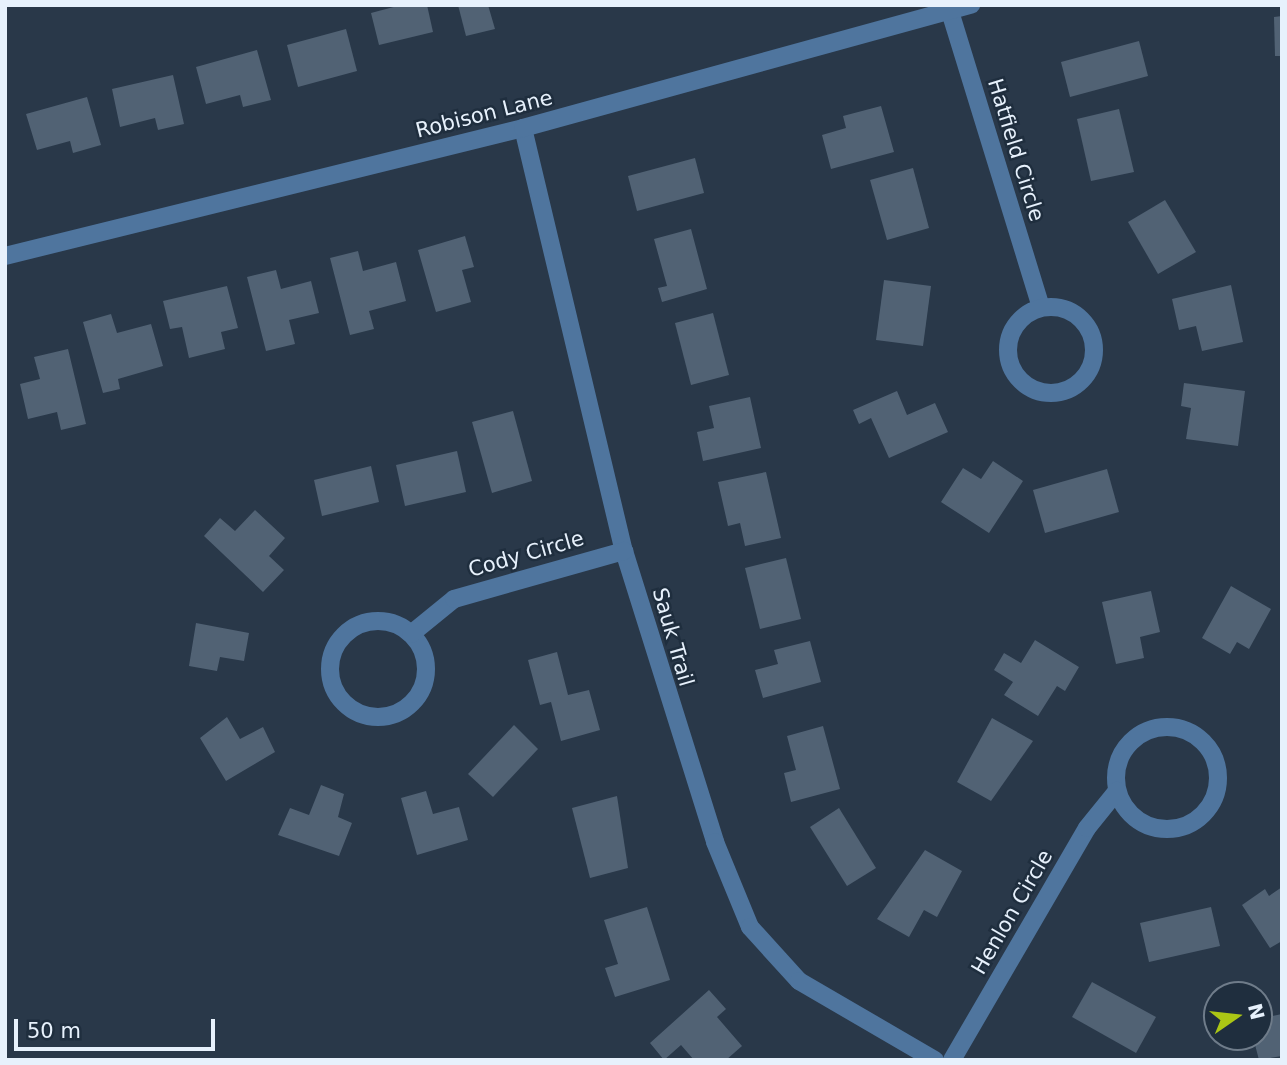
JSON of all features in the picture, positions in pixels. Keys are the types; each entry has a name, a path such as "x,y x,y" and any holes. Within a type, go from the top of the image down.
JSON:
{"street":[{"name":"Robison Lane","path":"5,256 523,128 949,8 971,5"},
{"name":"Hatfield Circle","path":"949,8 1041,307"},
{"name":"Sauk Trail","path":"523,128 624,551 706,816 751,928 799,981 935,1060"},
{"path":"1041,307 1075,313 1094,340 1088,374 1061,393 1028,387 1009,360 1014,327 1041,307"},
{"name":"Cody Circle","path":"411,634 454,599 624,551"},
{"path":"374,620 411,634 426,663 416,699 391,716 347,706 330,680 334,646 344,633 374,620"},
{"path":"1161,726 1193,733 1218,773 1217,789 1201,817 1170,830 1136,820 1117,790 1120,755 1131,741 1161,726"},
{"name":"Henlon Circle","path":"952,1060 1087,828 1117,790"}],"building":[{"path":"401,5 427,5 433,32 379,45 371,13"},
{"path":"458,5 488,5 495,29 466,36"},
{"path":"1282,16 1282,56 1275,56 1274,17"},
{"path":"346,29 357,71 298,87 287,45"},
{"path":"1139,41 1148,76 1070,97 1061,62"},
{"path":"257,50 271,100 243,107 240,95 206,104 196,67"},
{"path":"173,75 184,124 158,130 155,118 120,127 112,89"},
{"path":"87,97 101,145 73,153 70,141 37,150 26,114"},
{"path":"881,106 894,152 831,169 822,135 846,128 843,116"},
{"path":"1119,109 1134,172 1091,181 1077,119"},
{"path":"695,158 704,193 637,211 628,176"},
{"path":"913,168 929,228 887,240 870,180"},
{"path":"1165,200 1196,252 1158,274 1128,222"},
{"path":"691,229 707,289 662,302 658,288 667,286 654,239"},
{"path":"465,236 474,267 462,270 471,302 436,312 418,250"},
{"path":"358,251 363,271 396,262 406,301 369,311 374,329 350,335 330,258"},
{"path":"276,270 281,289 311,281 319,313 289,320 295,344 266,351 247,277"},
{"path":"884,280 931,286 923,346 876,340"},
{"path":"1231,285 1243,342 1202,351 1196,326 1179,330 1172,299"},
{"path":"227,286 238,328 221,332 225,349 189,358 182,327 170,329 163,301"},
{"path":"713,313 729,375 691,385 675,323"},
{"path":"111,314 117,333 151,324 163,366 118,379 120,389 103,393 83,322"},
{"path":"68,349 86,424 61,430 57,412 28,419 20,384 40,379 34,357"},
{"path":"1184,383 1245,391 1238,446 1186,439 1191,408 1181,406"},
{"path":"897,391 907,415 935,403 948,432 889,458 871,418 859,424 853,410"},
{"path":"750,397 761,448 703,461 697,432 714,428 709,406"},
{"path":"513,411 532,481 492,493 472,422"},
{"path":"457,451 466,492 405,506 396,465"},
{"path":"993,461 1023,481 989,533 941,502 963,468 981,479"},
{"path":"371,466 379,502 322,516 314,480"},
{"path":"1107,469 1119,512 1045,533 1033,490"},
{"path":"766,472 781,538 745,546 740,523 728,526 718,482"},
{"path":"255,510 285,538 269,556 284,570 263,592 204,536 220,518 235,531"},
{"path":"786,558 801,619 760,629 745,568"},
{"path":"1231,586 1271,609 1249,649 1237,642 1230,654 1202,638"},
{"path":"1151,591 1160,632 1140,637 1144,658 1116,664 1102,602"},
{"path":"196,623 249,633 244,661 220,657 217,671 189,666"},
{"path":"1035,640 1079,667 1065,691 1057,686 1038,716 1004,695 1013,682 994,670 1004,653 1021,663"},
{"path":"810,641 821,682 763,698 755,670 778,664 774,650"},
{"path":"557,652 568,695 589,690 600,730 561,741 551,702 540,705 528,660"},
{"path":"227,717 240,739 263,727 275,752 226,781 200,738"},
{"path":"992,718 1033,741 991,801 957,782"},
{"path":"514,725 538,749 493,797 468,774"},
{"path":"823,726 840,789 791,802 784,773 796,770 787,736"},
{"path":"321,785 344,794 338,817 352,823 339,856 278,835 290,808 309,815"},
{"path":"426,791 433,814 459,807 468,840 417,855 401,798"},
{"path":"617,796 628,868 590,878 572,808"},
{"path":"839,808 876,868 847,886 810,827"},
{"path":"925,850 962,871 937,917 924,910 909,937 877,919"},
{"path":"1282,887 1282,941 1270,948 1242,905 1265,889 1269,896"},
{"path":"647,907 670,980 615,997 605,968 618,964 604,920"},
{"path":"1211,907 1220,946 1149,962 1140,923"},
{"path":"1092,982 1156,1017 1136,1053 1072,1017"},
{"path":"709,990 726,1009 717,1017 742,1046 726,1060 694,1060 681,1045 664,1060 650,1043"},
{"path":"1282,1014 1282,1056 1259,1060 1257,1051 1273,1051 1273,1016"}]}
